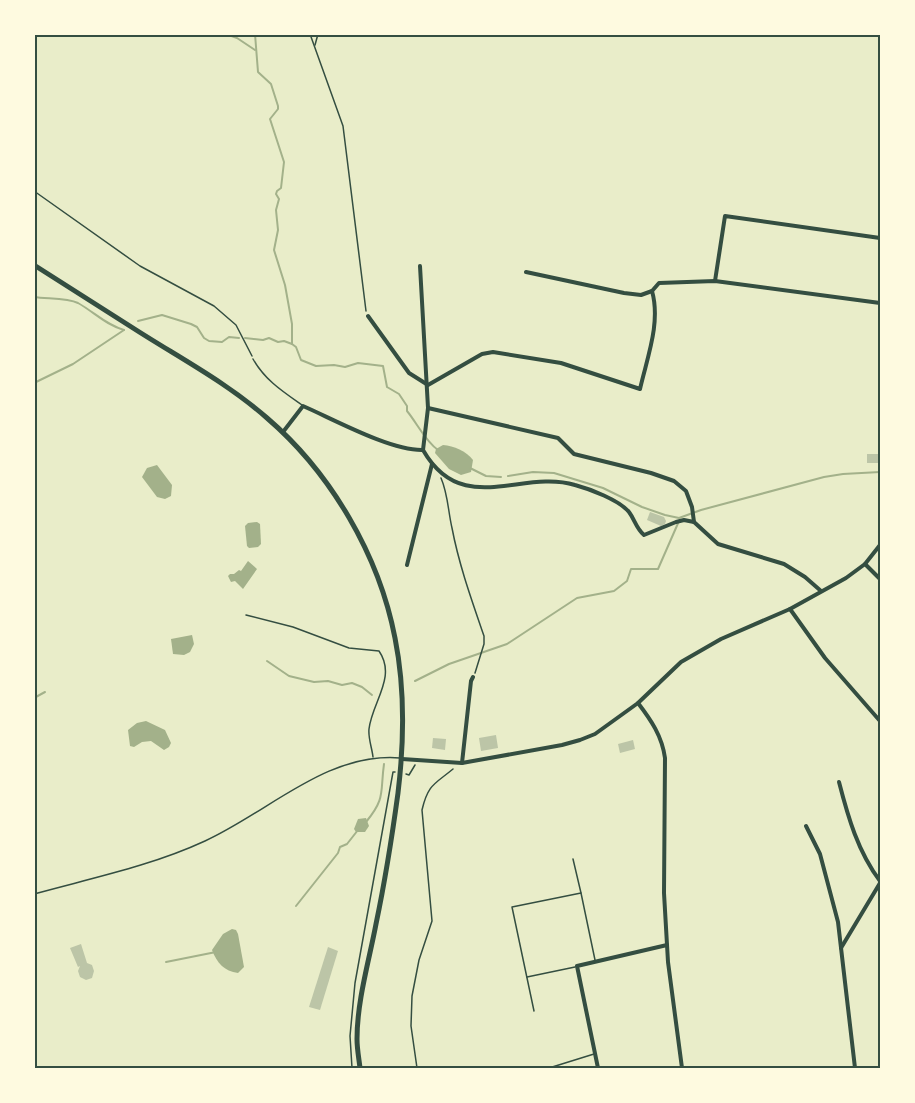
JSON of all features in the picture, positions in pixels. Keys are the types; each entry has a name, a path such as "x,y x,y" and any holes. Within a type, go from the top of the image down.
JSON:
{"main road":[{"path":"34,264 229,388 283,432 321,476 340,503 380,584 399,660 402,759 380,906 361,1007 357,1039 360,1068"}],"street":[{"path":"715,280 725,216 880,238"},
{"path":"420,266 428,385 423,450 434,466 451,480 465,485 501,487 559,482 575,484 618,502 629,513 636,528 644,535 676,522 684,520 694,522 718,544 784,564 805,577 821,591"},
{"path":"526,272 641,295 652,291 659,282 715,280 880,303"},
{"path":"428,385 482,354 493,351 561,363 640,389 654,327 656,305 652,291"},
{"path":"368,316 409,373 428,385"},
{"path":"283,432 303,405 360,432 413,450 423,450"},
{"path":"428,408 558,438 574,454 674,481 686,490 694,522"},
{"path":"406,565 434,466"},
{"path":"402,759 462,763 580,740 606,727 638,702 681,662 721,639 790,609 846,578 865,564 880,545"},
{"path":"865,564 880,579"},
{"path":"790,609 825,658 880,721"},
{"path":"462,763 473,677"},
{"path":"638,702 656,730 665,758 664,893 667,945 682,1068"},
{"path":"839,782 849,822 880,882 841,948"},
{"path":"806,826 820,854 838,922 855,1068"},
{"path":"598,1068 577,966 667,945"}],"lane":[{"path":"253,358 268,381 303,405"},
{"path":"246,615 293,627 349,648 379,651 386,661 385,678 369,729 373,758"},
{"path":"34,894 168,857 239,824 325,771 373,758 402,759"},
{"path":"573,859 596,962"},
{"path":"534,1011 512,906 581,893"},
{"path":"526,977 577,966"},
{"path":"549,1068 595,1054"}],"path":[{"path":"310,34 343,126 368,316"},
{"path":"314,46 318,34"},
{"path":"34,191 140,266 219,309 236,325 253,358"},
{"path":"434,466 445,489 452,529 484,636 473,677"},
{"path":"417,1068 411,1026 412,996 419,960 432,921 422,810 431,787 451,771 455,762"},
{"path":"409,775 412,767 419,764"},
{"path":"352,1068 350,1036 355,983 393,772 400,773"}],"shaded area":[{"path":"443,445 451,446 467,454 473,460 471,472 461,475 449,469 435,453 436,449"},
{"path":"157,465 172,485 171,496 165,499 157,497 142,477 147,468"},
{"path":"248,523 260,524 261,544 258,547 249,548 245,526"},
{"path":"248,561 257,569 243,589 235,581 231,582 228,576 241,571"},
{"path":"192,635 194,644 190,652 184,655 173,654 171,639"},
{"path":"146,721 165,730 171,743 169,747 164,750 151,741 142,742 134,747 130,746 128,730 137,723"},
{"path":"366,818 369,826 365,832 356,832 354,829 358,819"},
{"path":"232,929 238,934 244,967 238,973 222,966 212,950 223,934"}],"building":[{"path":"867,454 880,454 880,463 867,463"},
{"path":"650,512 664,517 665,524 661,526 647,520"},
{"path":"496,735 498,748 481,751 479,738"},
{"path":"433,738 446,739 445,750 432,748"},
{"path":"633,740 635,749 620,753 618,744"},
{"path":"81,944 87,963 92,965 94,971 92,978 86,980 80,977 78,971 80,966 78,967 70,948"},
{"path":"328,947 338,951 320,1010 309,1007"}],"waterway":[{"path":"226,34 237,38 255,50"},
{"path":"255,34 258,72 271,84 278,106 270,119 284,162 281,188 276,194 279,199 276,210 278,230 274,250 285,285 292,324 292,344"},
{"path":"34,297 73,301 106,322 124,330"},
{"path":"138,321 162,315 197,327 204,338 209,341 222,342 229,337 239,338"},
{"path":"34,383 73,364 124,330"},
{"path":"245,338 263,340 269,338 292,344 296,347 301,360 316,366 345,367 358,363 383,366 387,387 399,394 407,406 407,411 425,437 438,450"},
{"path":"470,468 486,476 501,477"},
{"path":"508,476 533,472 554,473 603,488 642,507 679,518 824,477 880,472"},
{"path":"415,681 449,664 507,644 577,598 614,591 627,581 631,569 658,569 679,521"},
{"path":"267,661 289,676 314,682 328,681 342,685 352,683 372,695"},
{"path":"34,698 45,692"},
{"path":"366,822 377,807 382,788 384,764"},
{"path":"296,906 338,853 340,847 347,844 358,830"},
{"path":"166,962 216,952"}]}
